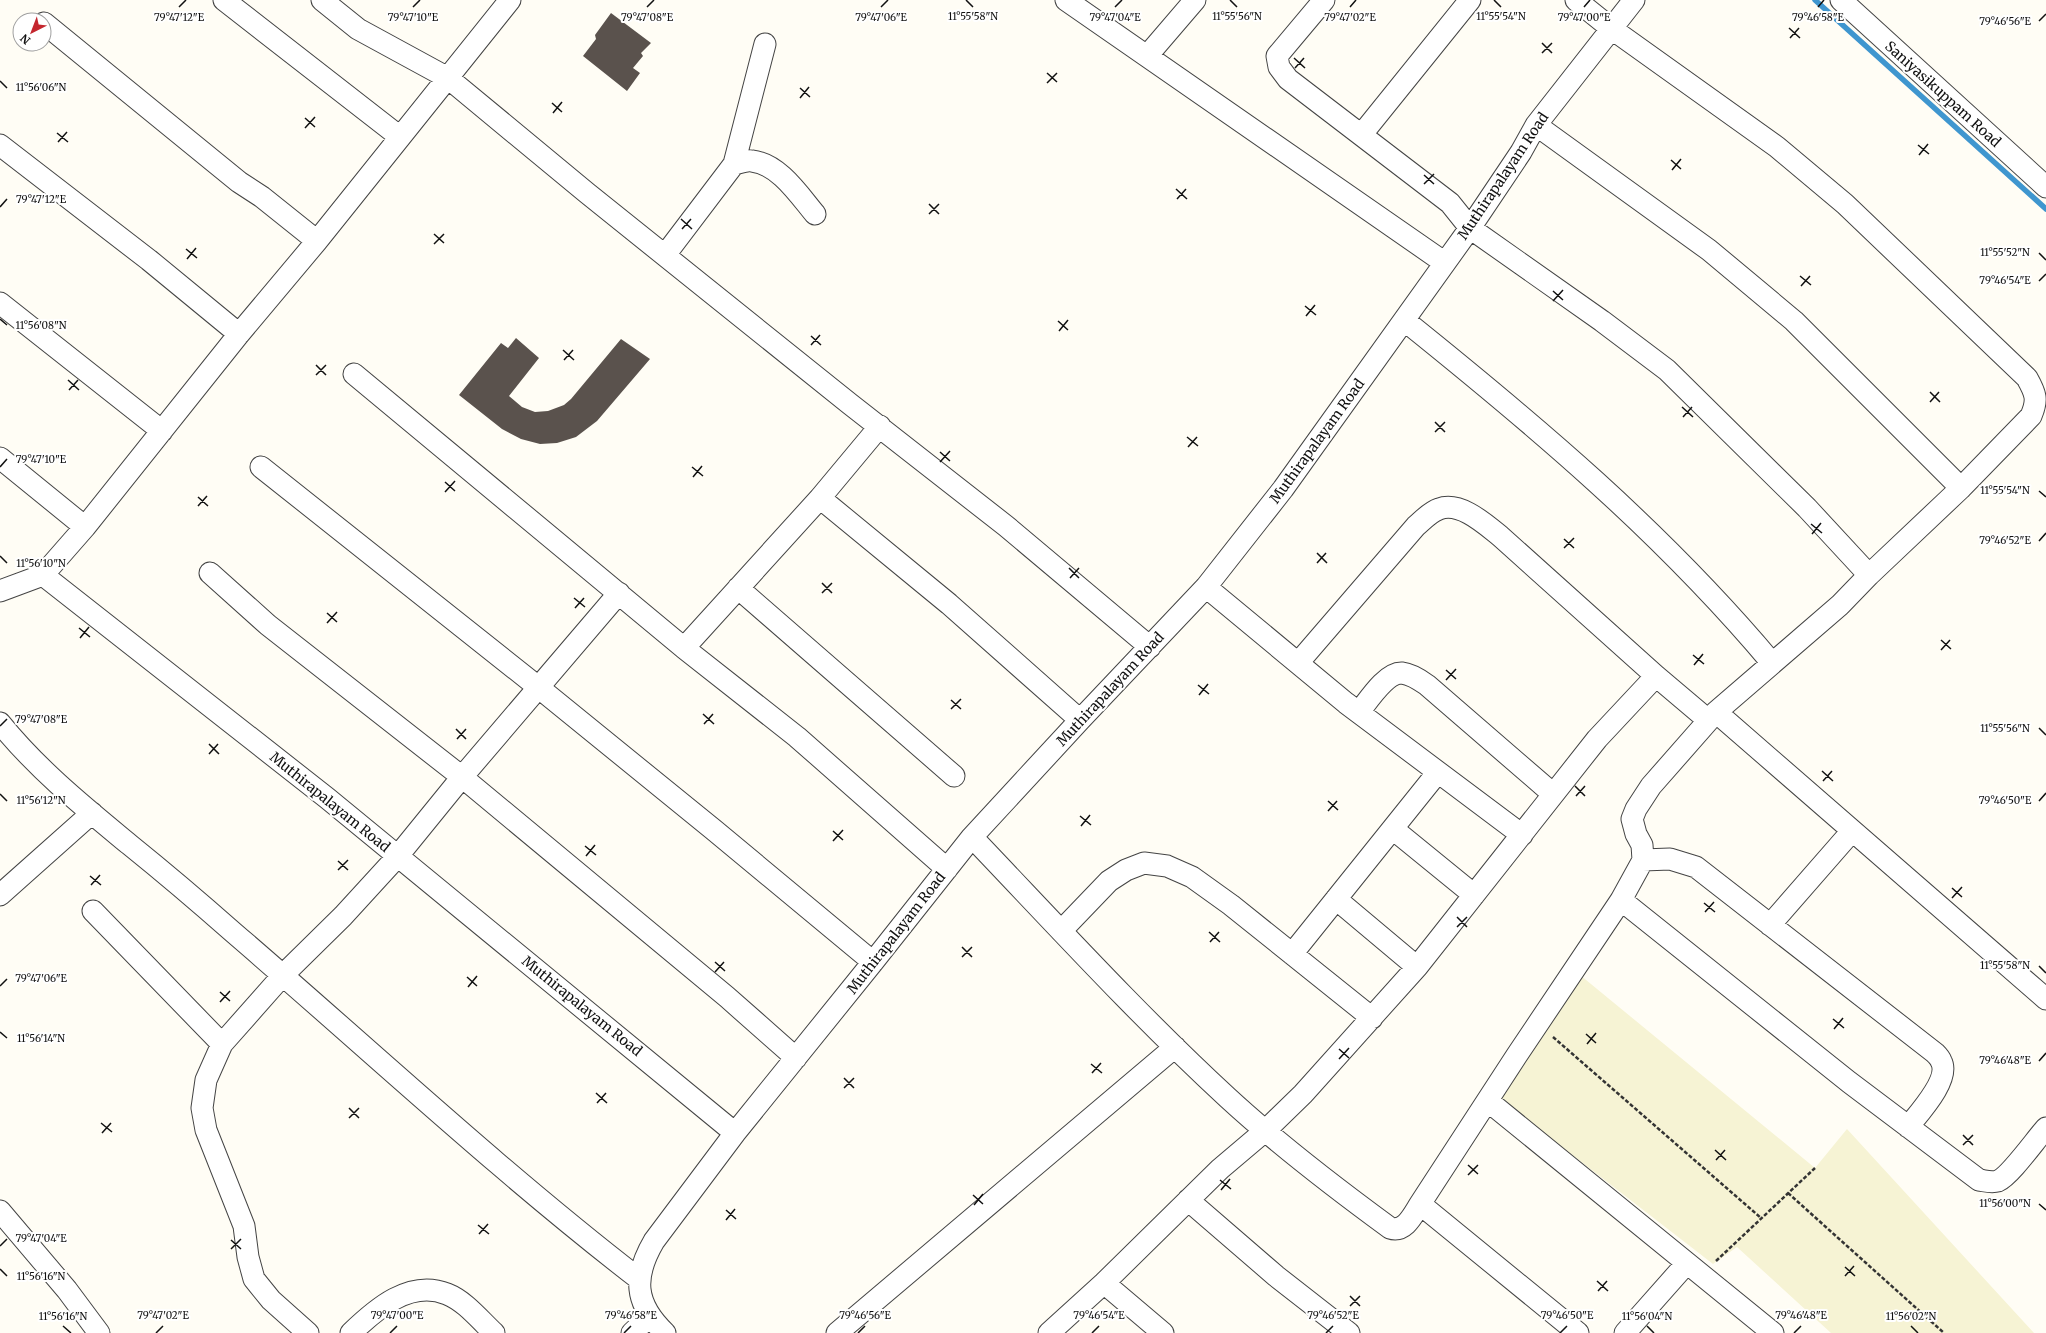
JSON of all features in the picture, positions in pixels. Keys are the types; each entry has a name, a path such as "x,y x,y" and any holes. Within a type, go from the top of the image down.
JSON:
{"street":[{"path":"224,0 400,137"},
{"path":"322,0 358,29 448,78 850,404 1006,526 1150,647"},
{"path":"0,591 43,575 85,527 239,334 317,241 510,0"},
{"path":"1066,0 1444,263"},
{"path":"1148,56 1195,0"},
{"path":"1324,0 1276,56 1279,67 1288,79 1362,134 1450,203 1470,228 1602,321 1667,370 1785,486 1869,575"},
{"path":"1362,134 1470,0"},
{"path":"972,837 1061,931 1228,1099 1319,1176 1390,1228 1396,1230 1402,1228 1420,1204 1621,900 1643,860 1644,851 1633,826 1632,819 1636,809 1651,786 1712,716 1772,662 1840,605 1869,575 1961,488 2031,416 2036,404 2034,392 2027,378 1845,204 1777,147 1612,29 1576,0"},
{"name":"Muthirapalayam Road","path":"43,575 327,798 735,1133 972,837 1206,587 1283,489 1470,228 1521,152 1536,125 1634,0"},
{"name":"Saniyasikuppam Road","path":"1841,0 2046,187"},
{"path":"52,29 239,182 262,197 317,241"},
{"path":"665,255 734,164 765,44"},
{"path":"1536,125 1709,250 1794,321 1961,488"},
{"path":"0,145 149,260 239,334"},
{"path":"734,164 752,161 767,166 794,189 815,214"},
{"path":"0,303 162,431"},
{"path":"1404,320 1503,400 1576,462 1634,515 1737,621 1772,662"},
{"path":"354,374 684,648 796,737 947,869"},
{"path":"684,648 820,498 880,426"},
{"path":"0,458 85,527"},
{"path":"261,466 538,687 873,962"},
{"path":"820,498 943,600 1080,720"},
{"path":"1298,663 1416,526 1439,509 1452,508 1481,522 1500,536 1656,676 1712,716 1852,831 2046,999"},
{"path":"210,573 268,625 462,777 727,997 796,1058"},
{"path":"1206,587 1359,712 1522,835"},
{"path":"738,588 954,776"},
{"path":"308,1333 271,1300 254,1278 248,1256 244,1226 206,1130 202,1108 206,1080 222,1044 283,975 343,916 398,856 462,777 619,593"},
{"path":"1359,712 1382,684 1393,676 1401,673 1415,677 1427,685 1553,794"},
{"path":"1049,1333 1104,1283 1220,1169 1266,1130 1303,1094 1417,967 1597,739 1656,676"},
{"path":"0,723 19,747 92,813 173,880 283,975 464,1137 563,1221 639,1279"},
{"path":"1292,954 1438,772"},
{"path":"0,895 92,813"},
{"path":"1393,829 1474,895"},
{"path":"1770,925 1852,831"},
{"path":"1643,860 1670,859 1696,867 1935,1053 1942,1061 1943,1072 1938,1085 1908,1127"},
{"path":"1061,931 1109,881 1126,870 1144,864 1167,866 1192,877 1231,905 1372,1018"},
{"path":"1336,899 1417,967"},
{"path":"1621,900 1849,1082 1965,1171 1979,1180 1989,1182 1999,1180 2039,1150 2046,1128"},
{"path":"93,912 222,1044"},
{"path":"837,1333 1175,1047"},
{"path":"1488,1101 1773,1333"},
{"path":"665,1333 650,1316 640,1296 639,1279 644,1259 654,1241 735,1133"},
{"path":"1188,1200 1276,1276 1349,1333"},
{"path":"1420,1204 1578,1333"},
{"path":"0,1211 67,1290 99,1333"},
{"path":"1625,1333 1687,1263"},
{"path":"1104,1283 1163,1333"},
{"path":"351,1333 365,1320 391,1301 412,1291 430,1289 448,1294 467,1307 494,1333"},
{"path":"632,1333 650,1316"}],"path":[{"path":"1551,1035 1761,1218"},
{"path":"1712,1264 1815,1168"},
{"path":"1788,1193 1944,1333"}],"shaded area":[{"path":"1580,975 1815,1168 1847,1129 2034,1333 1831,1333 1737,1247 1713,1264 1500,1099"}],"building":[{"path":"611,13 651,43 641,53 643,56 633,68 640,73 627,91 583,56 596,39 595,35"},
{"path":"516,338 539,358 509,396 522,407 535,412 548,411 564,405 571,399 621,339 650,359 597,421 576,437 557,443 540,444 521,439 502,429 459,395 501,343 508,348"}],"waterway":[{"path":"1815,0 2046,209"}]}
